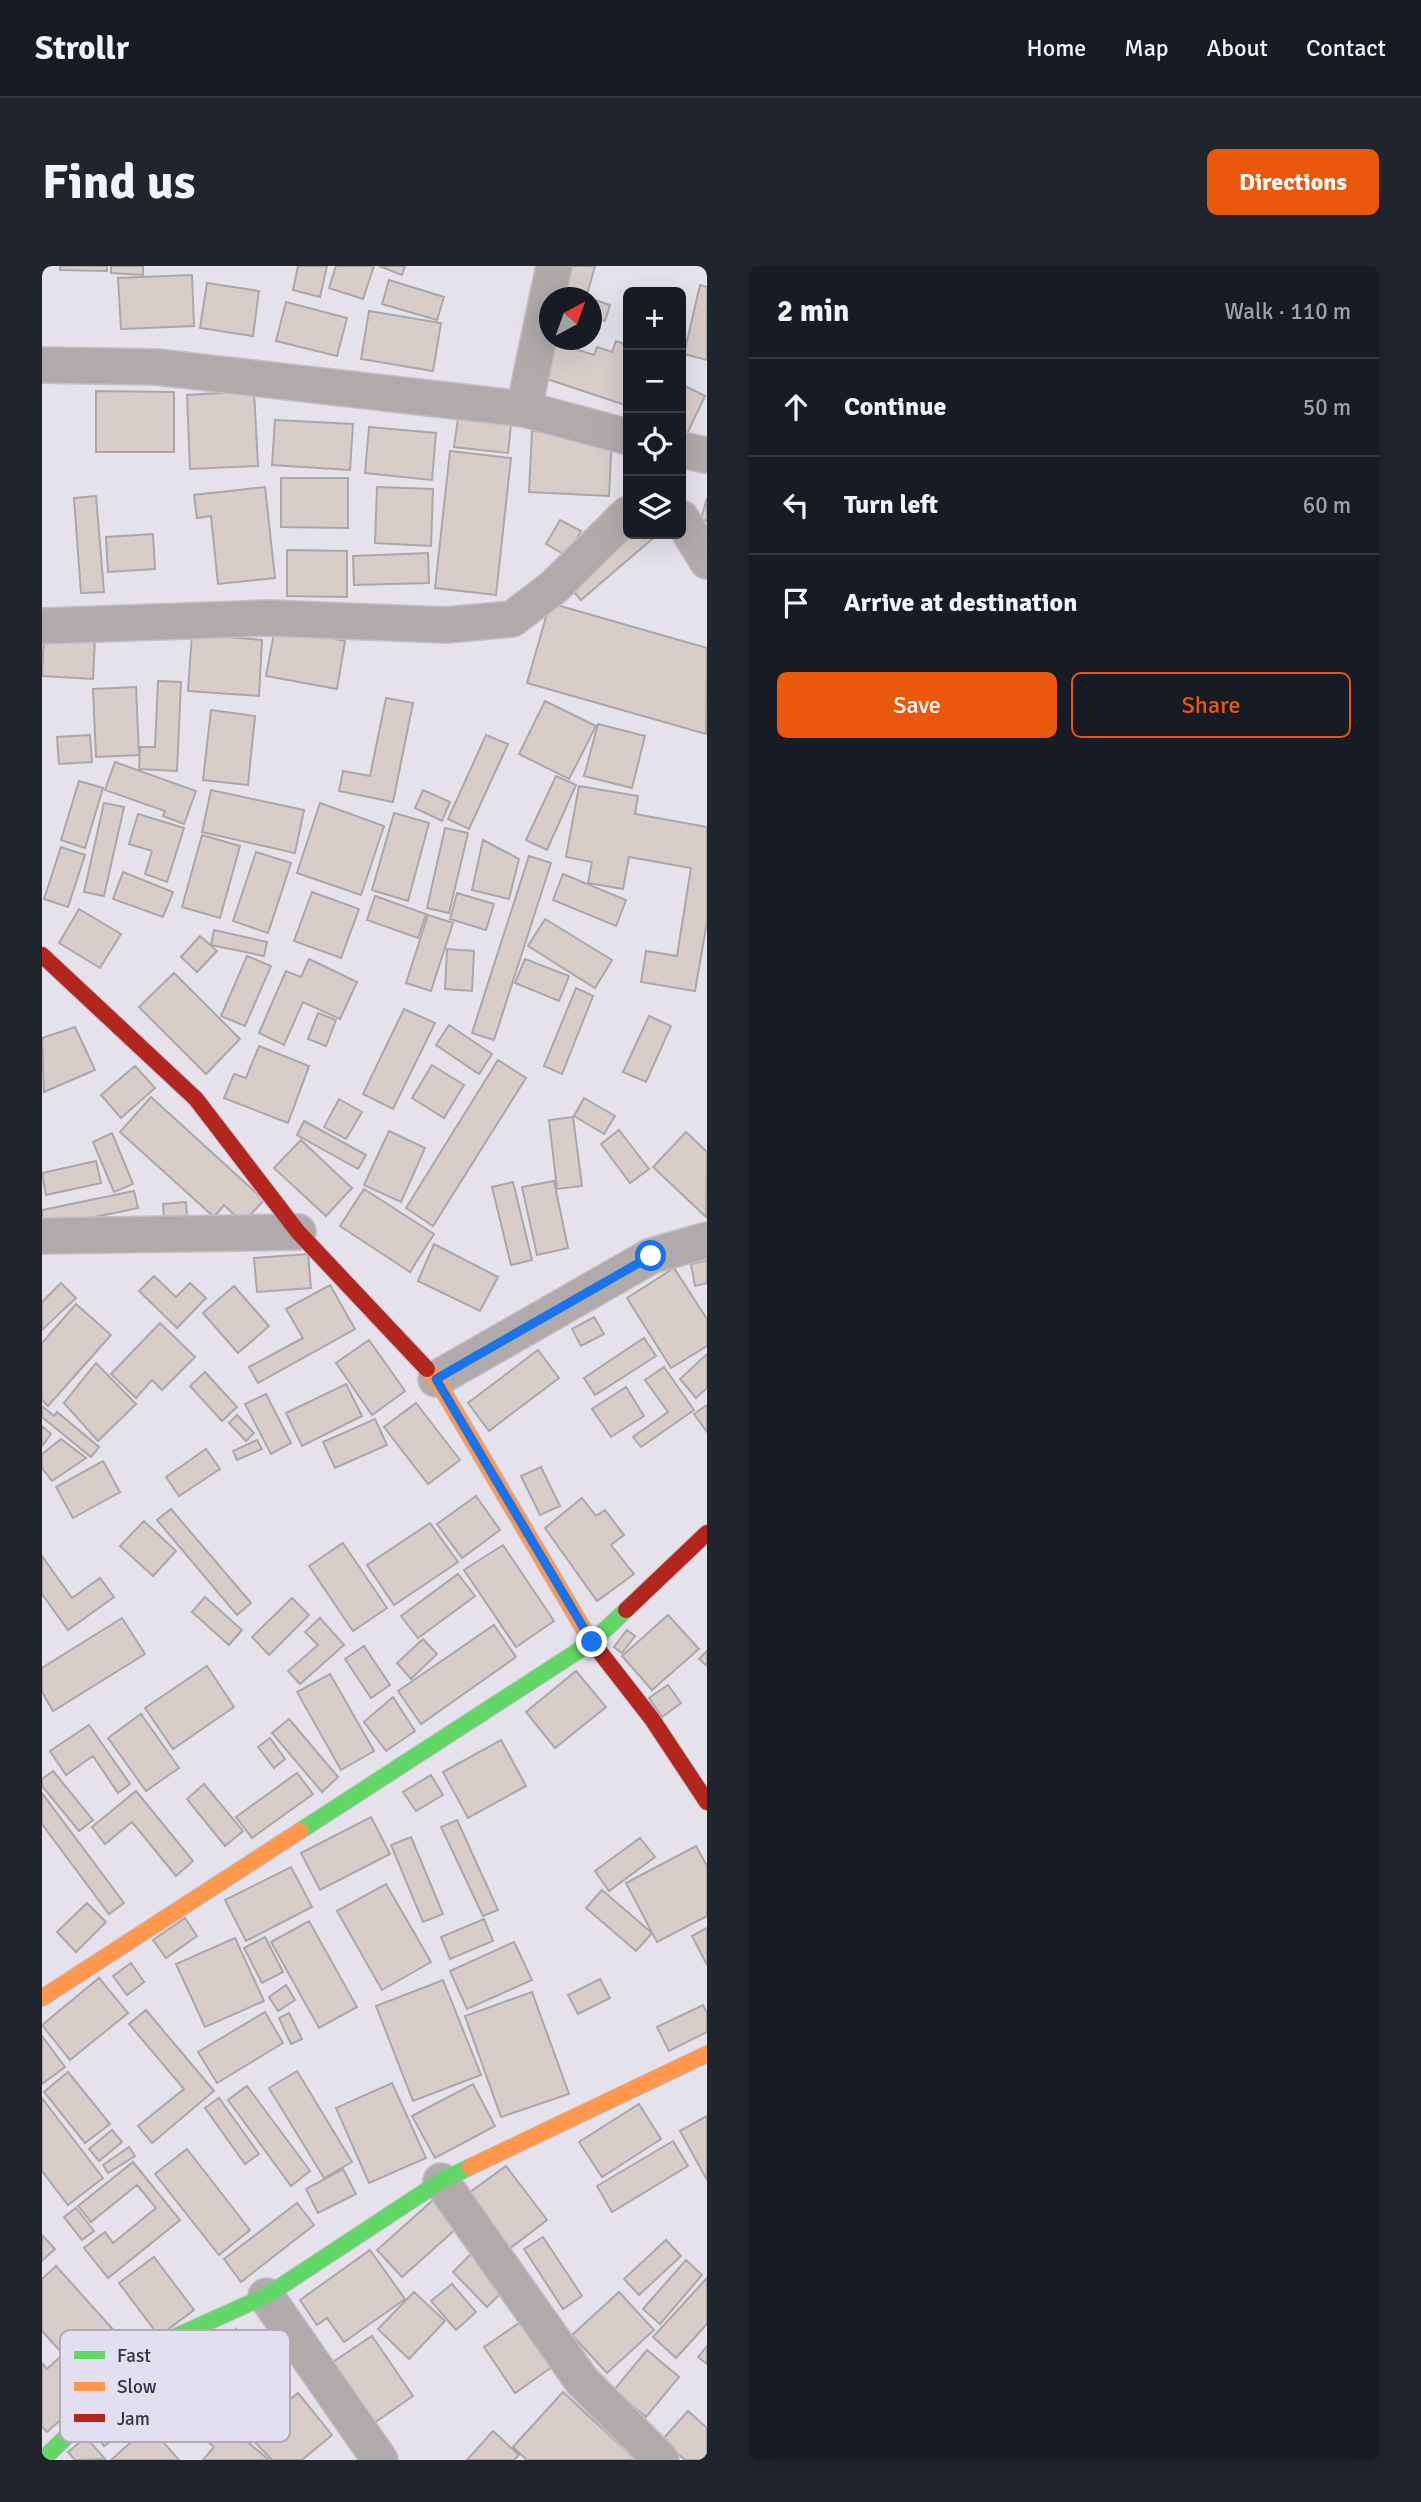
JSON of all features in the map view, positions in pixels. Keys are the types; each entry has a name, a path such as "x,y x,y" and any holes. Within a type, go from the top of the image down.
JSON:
{"street":[{"path":"524,409 554,266"},
{"path":"42,365 157,367 524,409 623,436"},
{"path":"686,451 707,455"},
{"path":"42,626 268,618 446,625 512,619 554,587 623,519"},
{"path":"686,526 707,561"},
{"path":"42,956 196,1099 298,1232 436,1379 592,1642 652,1719 707,1802"},
{"path":"42,1236 298,1232"},
{"path":"436,1379 651,1256 707,1240"},
{"path":"42,1998 592,1642 707,1533"},
{"path":"191,2330 266,2296 441,2181 707,2054"},
{"path":"441,2181 582,2381 661,2460"},
{"path":"266,2296 290,2330"},
{"path":"290,2331 380,2460"},
{"path":"42,2460 61,2442"}],"building":[{"path":"60,266 107,266 107,271 60,270"},
{"path":"111,266 143,266 143,275 111,273"},
{"path":"298,266 327,266 320,297 293,290"},
{"path":"336,266 374,266 363,299 329,288"},
{"path":"379,266 405,266 402,275"},
{"path":"564,266 595,266 589,287 558,287"},
{"path":"192,275 194,326 121,329 118,278"},
{"path":"389,280 444,297 437,320 382,304"},
{"path":"207,283 259,291 253,336 200,328"},
{"path":"700,285 707,287 707,360 686,355"},
{"path":"286,302 347,318 337,356 276,341"},
{"path":"602,302 610,305 605,321 602,320"},
{"path":"369,311 441,323 433,371 361,359"},
{"path":"616,341 623,343 623,404 538,376 547,350 578,350 594,355 596,350 602,349 612,352"},
{"path":"686,386 705,396 686,434"},
{"path":"96,391 174,392 174,452 96,452"},
{"path":"254,391 258,466 190,469 187,395"},
{"path":"458,418 511,425 508,453 454,447"},
{"path":"275,420 353,424 350,470 272,465"},
{"path":"369,427 436,433 432,480 365,473"},
{"path":"532,431 612,436 609,496 529,492"},
{"path":"450,451 511,458 496,595 435,588"},
{"path":"281,478 348,478 348,528 281,527"},
{"path":"265,487 275,578 218,584 211,516 197,518 194,495"},
{"path":"377,487 433,489 431,546 375,543"},
{"path":"96,496 104,592 81,593 74,498"},
{"path":"707,498 707,521 701,519"},
{"path":"560,520 581,531 567,556 546,544"},
{"path":"153,534 155,569 108,572 106,537"},
{"path":"623,538 652,539 581,600 565,582"},
{"path":"287,550 347,551 347,597 287,596"},
{"path":"428,553 429,583 354,585 353,556"},
{"path":"550,603 707,648 706,734 527,683"},
{"path":"275,628 345,641 337,689 266,676"},
{"path":"44,634 95,637 93,679 42,676"},
{"path":"192,634 262,640 259,696 188,691"},
{"path":"158,681 181,682 177,771 139,769 140,747 155,747"},
{"path":"136,687 139,755 96,757 93,689"},
{"path":"386,698 413,703 393,802 339,791 343,771 370,776"},
{"path":"545,701 596,726 569,779 519,754"},
{"path":"211,710 255,716 248,785 203,780"},
{"path":"598,724 645,736 632,788 584,776"},
{"path":"90,735 92,762 59,764 57,737"},
{"path":"486,735 508,744 469,829 448,819"},
{"path":"115,762 196,791 184,824 163,816 165,811 105,790"},
{"path":"556,776 576,785 547,850 526,840"},
{"path":"79,781 103,788 85,848 61,840"},
{"path":"579,786 638,796 635,814 707,827 707,922 695,991 641,982 646,951 677,956 691,868 629,857 623,889 588,883 592,862 566,857"},
{"path":"211,790 304,810 295,853 202,832"},
{"path":"423,790 450,802 442,821 415,808"},
{"path":"104,803 124,807 104,896 84,892"},
{"path":"320,803 384,826 361,895 297,873"},
{"path":"394,813 429,823 408,901 372,890"},
{"path":"138,814 184,828 167,882 145,874 152,851 129,844"},
{"path":"445,828 468,833 449,913 427,908"},
{"path":"202,835 240,846 220,918 182,907"},
{"path":"483,840 519,859 509,899 472,890"},
{"path":"61,847 85,855 68,907 44,899"},
{"path":"256,852 291,863 268,933 233,921"},
{"path":"529,856 551,863 494,1040 472,1033"},
{"path":"123,872 173,892 163,917 113,899"},
{"path":"563,874 626,900 616,926 553,900"},
{"path":"312,892 359,909 341,958 294,941"},
{"path":"457,893 494,904 486,930 450,919"},
{"path":"375,896 426,914 418,938 367,920"},
{"path":"79,909 121,934 100,968 59,943"},
{"path":"428,915 453,923 431,991 406,983"},
{"path":"545,919 612,960 595,988 528,946"},
{"path":"214,930 267,942 264,956 211,945"},
{"path":"200,936 217,951 197,972 181,957"},
{"path":"447,949 474,951 472,991 445,989"},
{"path":"247,956 271,966 245,1026 221,1016"},
{"path":"309,959 357,982 340,1019 303,1002 284,1045 259,1033 286,971 301,977"},
{"path":"525,959 569,976 559,1001 515,983"},
{"path":"174,973 240,1039 206,1074 139,1007"},
{"path":"576,988 593,996 562,1074 544,1066"},
{"path":"404,1009 435,1023 393,1109 363,1094"},
{"path":"318,1013 336,1020 326,1046 308,1039"},
{"path":"649,1016 671,1026 646,1082 623,1072"},
{"path":"449,1025 492,1054 479,1074 436,1045"},
{"path":"75,1027 95,1070 44,1092 42,1038"},
{"path":"259,1046 309,1066 288,1123 224,1098 234,1074 246,1078"},
{"path":"498,1060 526,1078 433,1226 406,1208"},
{"path":"432,1065 464,1085 444,1118 412,1098"},
{"path":"135,1066 155,1088 121,1118 101,1095"},
{"path":"151,1097 264,1200 243,1223 224,1205 214,1217 120,1132"},
{"path":"584,1098 615,1116 604,1134 574,1116"},
{"path":"339,1099 362,1112 346,1139 324,1127"},
{"path":"573,1117 582,1186 557,1189 549,1120"},
{"path":"304,1121 366,1155 358,1169 297,1135"},
{"path":"619,1130 649,1169 630,1183 601,1144"},
{"path":"389,1131 425,1148 401,1202 364,1185"},
{"path":"686,1132 707,1152 706,1217 653,1167"},
{"path":"112,1133 133,1184 114,1192 93,1142"},
{"path":"301,1140 352,1188 326,1216 274,1168"},
{"path":"96,1161 101,1183 46,1195 42,1173"},
{"path":"554,1181 568,1248 537,1255 522,1187"},
{"path":"513,1182 532,1260 511,1265 492,1187"},
{"path":"364,1189 434,1234 410,1272 340,1226"},
{"path":"134,1191 138,1208 42,1228 42,1210"},
{"path":"186,1202 187,1217 164,1218 163,1204"},
{"path":"434,1244 498,1277 480,1311 418,1281"},
{"path":"308,1254 311,1288 257,1292 254,1258"},
{"path":"707,1260 707,1283 695,1286 691,1264"},
{"path":"674,1268 707,1319 707,1346 671,1368 627,1298"},
{"path":"154,1276 176,1297 190,1283 206,1298 177,1328 139,1291"},
{"path":"61,1283 76,1298 42,1330 42,1302"},
{"path":"330,1285 355,1329 258,1383 249,1367 303,1338 286,1309"},
{"path":"234,1286 269,1326 238,1353 203,1313"},
{"path":"76,1304 111,1335 48,1406 42,1400 42,1343"},
{"path":"594,1317 604,1334 581,1346 572,1329"},
{"path":"160,1323 195,1357 162,1390 152,1380 136,1398 111,1374"},
{"path":"644,1338 656,1356 595,1395 584,1378"},
{"path":"369,1340 405,1391 372,1415 336,1363"},
{"path":"538,1350 559,1378 489,1431 468,1403"},
{"path":"707,1354 707,1388 696,1398 680,1379"},
{"path":"96,1363 136,1404 98,1441 64,1403"},
{"path":"664,1367 694,1410 641,1447 633,1437 668,1412 645,1380"},
{"path":"205,1372 237,1407 222,1421 190,1386"},
{"path":"346,1384 362,1416 302,1446 286,1413"},
{"path":"626,1387 644,1416 611,1437 592,1409"},
{"path":"266,1394 291,1443 271,1454 245,1404"},
{"path":"416,1403 460,1460 428,1484 384,1427"},
{"path":"707,1405 707,1432 694,1414"},
{"path":"42,1406 54,1416 57,1412 99,1447 91,1457 42,1417"},
{"path":"237,1415 254,1433 246,1441 229,1423"},
{"path":"375,1419 387,1445 335,1468 323,1442"},
{"path":"42,1426 51,1434 42,1446"},
{"path":"61,1439 86,1458 52,1481 42,1468 42,1454"},
{"path":"257,1440 262,1449 237,1460 233,1451"},
{"path":"206,1449 220,1469 179,1496 166,1477"},
{"path":"103,1461 120,1492 73,1518 56,1487"},
{"path":"541,1467 560,1506 540,1515 521,1476"},
{"path":"476,1496 500,1530 462,1558 437,1524"},
{"path":"582,1498 596,1516 605,1510 624,1535 611,1545 634,1574 597,1601 545,1528"},
{"path":"171,1509 251,1603 237,1615 157,1520"},
{"path":"144,1521 176,1551 153,1576 120,1546"},
{"path":"430,1523 458,1562 394,1605 367,1565"},
{"path":"343,1543 387,1608 353,1631 309,1566"},
{"path":"503,1545 554,1621 516,1647 464,1570"},
{"path":"42,1556 72,1598 100,1578 114,1597 68,1630 42,1594"},
{"path":"458,1574 475,1596 418,1638 401,1616"},
{"path":"205,1597 242,1630 229,1645 192,1612"},
{"path":"292,1598 309,1615 269,1655 252,1637"},
{"path":"668,1615 699,1649 652,1690 622,1656"},
{"path":"122,1618 145,1654 53,1711 42,1692 42,1668"},
{"path":"320,1618 344,1645 300,1684 288,1671 318,1645 305,1632"},
{"path":"494,1625 516,1657 421,1724 398,1691"},
{"path":"627,1630 635,1636 622,1653 614,1647"},
{"path":"423,1639 437,1654 411,1679 397,1663"},
{"path":"364,1646 390,1685 371,1698 345,1659"},
{"path":"707,1651 707,1666 699,1659"},
{"path":"207,1666 234,1707 173,1749 145,1708"},
{"path":"576,1671 606,1707 555,1748 526,1712"},
{"path":"330,1674 374,1751 341,1770 297,1692"},
{"path":"668,1685 681,1703 662,1717 649,1698"},
{"path":"393,1697 415,1731 386,1751 364,1722"},
{"path":"141,1714 179,1768 146,1791 108,1738"},
{"path":"289,1719 338,1777 322,1792 272,1733"},
{"path":"89,1725 130,1784 118,1793 93,1756 66,1775 50,1751"},
{"path":"270,1738 285,1759 274,1768 258,1747"},
{"path":"501,1740 526,1786 468,1818 443,1772"},
{"path":"53,1771 93,1820 79,1831 42,1786 42,1779"},
{"path":"297,1773 313,1794 252,1838 236,1817"},
{"path":"431,1775 443,1795 416,1811 403,1792"},
{"path":"204,1784 243,1831 225,1846 187,1799"},
{"path":"136,1791 193,1861 176,1876 132,1822 105,1844 92,1827"},
{"path":"42,1793 124,1903 109,1914 42,1824"},
{"path":"371,1817 390,1854 320,1890 301,1853"},
{"path":"457,1820 498,1910 483,1916 441,1827"},
{"path":"411,1837 443,1914 423,1922 391,1845"},
{"path":"640,1838 655,1857 609,1891 595,1871"},
{"path":"696,1846 707,1866 707,1916 657,1942 626,1883"},
{"path":"291,1867 312,1907 246,1941 225,1900"},
{"path":"386,1884 431,1962 382,1990 337,1911"},
{"path":"602,1890 652,1933 636,1951 586,1908"},
{"path":"87,1903 106,1922 76,1952 57,1932"},
{"path":"185,1918 197,1936 166,1958 153,1940"},
{"path":"484,1919 493,1941 450,1959 441,1937"},
{"path":"309,1921 357,2007 319,2028 271,1942"},
{"path":"707,1928 707,1965 692,1936"},
{"path":"265,1937 283,1972 262,1983 244,1948"},
{"path":"235,1938 264,2001 205,2027 176,1964"},
{"path":"514,1942 532,1980 467,2009 450,1971"},
{"path":"131,1963 144,1982 127,1995 113,1976"},
{"path":"99,1978 128,2013 70,2060 42,2025"},
{"path":"600,1979 610,1998 578,2014 568,1995"},
{"path":"443,1980 481,2075 413,2101 376,2006"},
{"path":"286,1985 295,2000 278,2011 269,1997"},
{"path":"532,1992 569,2094 501,2117 465,2016"},
{"path":"703,2005 707,2013 707,2032 669,2051 657,2027"},
{"path":"146,2010 214,2091 152,2143 138,2126 184,2089 129,2024"},
{"path":"265,2012 283,2043 217,2083 198,2052"},
{"path":"289,2013 302,2039 291,2044 279,2018"},
{"path":"42,2036 65,2067 42,2084"},
{"path":"297,2071 352,2162 324,2178 269,2088"},
{"path":"68,2072 110,2124 85,2143 44,2092"},
{"path":"392,2083 426,2158 369,2183 336,2108"},
{"path":"473,2084 495,2126 435,2158 412,2116"},
{"path":"247,2086 310,2171 291,2186 228,2100"},
{"path":"42,2098 103,2178 68,2205 42,2171"},
{"path":"219,2098 259,2154 245,2164 205,2108"},
{"path":"639,2104 661,2139 602,2177 579,2142"},
{"path":"707,2116 707,2180 680,2131"},
{"path":"112,2130 122,2142 99,2161 89,2149"},
{"path":"673,2141 688,2166 612,2212 597,2186"},
{"path":"129,2147 135,2156 108,2173 103,2165"},
{"path":"187,2149 250,2230 219,2255 155,2174"},
{"path":"133,2162 180,2220 108,2278 84,2248 105,2232 113,2243 156,2208 137,2185 91,2222 78,2206"},
{"path":"506,2166 547,2220 500,2256 458,2201"},
{"path":"343,2169 356,2194 318,2213 306,2189"},
{"path":"441,2193 466,2220 402,2277 377,2250"},
{"path":"297,2203 314,2225 241,2282 224,2259"},
{"path":"76,2208 94,2231 82,2240 64,2217"},
{"path":"42,2235 55,2249 42,2261"},
{"path":"543,2237 582,2296 563,2309 524,2249"},
{"path":"666,2240 681,2256 639,2295 624,2279"},
{"path":"476,2249 510,2284 487,2307 453,2272"},
{"path":"370,2250 405,2299 344,2342 327,2318 317,2325 300,2300"},
{"path":"154,2257 194,2310 167,2330 154,2330 119,2283"},
{"path":"686,2260 702,2275 660,2324 643,2309"},
{"path":"56,2266 113,2330 60,2330 60,2351 42,2331 42,2279"},
{"path":"707,2278 707,2324 676,2358 653,2337"},
{"path":"452,2284 476,2312 456,2330 431,2301"},
{"path":"414,2292 445,2321 409,2359 378,2329"},
{"path":"619,2292 654,2330 607,2373 572,2335"},
{"path":"525,2319 556,2364 515,2393 484,2347"},
{"path":"372,2336 413,2396 374,2423 333,2362"},
{"path":"707,2346 707,2364 698,2357"},
{"path":"647,2350 679,2377 646,2417 614,2390"},
{"path":"60,2357 60,2420 47,2432 42,2427 42,2363 47,2369"},
{"path":"563,2392 636,2460 527,2460 513,2447"},
{"path":"298,2393 332,2435 302,2460 272,2460 255,2442 290,2442 290,2399"},
{"path":"688,2411 707,2428 707,2460 685,2460 662,2440"},
{"path":"493,2431 519,2455 514,2460 467,2460"},
{"path":"80,2442 90,2442 105,2459 75,2460 68,2452"},
{"path":"131,2442 163,2442 179,2460 111,2460"},
{"path":"208,2442 248,2442 269,2460 203,2460 214,2447"}],"traffic: fast":[{"path":"300,1831 592,1642 626,1610"},
{"path":"190,2330 266,2296 441,2181 470,2167"},
{"path":"42,2460 61,2442"}],"traffic: slow":[{"path":"427,1369 436,1379 589,1638"},
{"path":"42,1998 300,1831"},
{"path":"470,2167 707,2054"}],"traffic: jam":[{"path":"42,955 196,1099 298,1232 427,1369"},
{"path":"626,1610 707,1533"},
{"path":"589,1638 652,1719 707,1802"}],"route":[{"path":"592,1642 436,1379 651,1256"}]}
